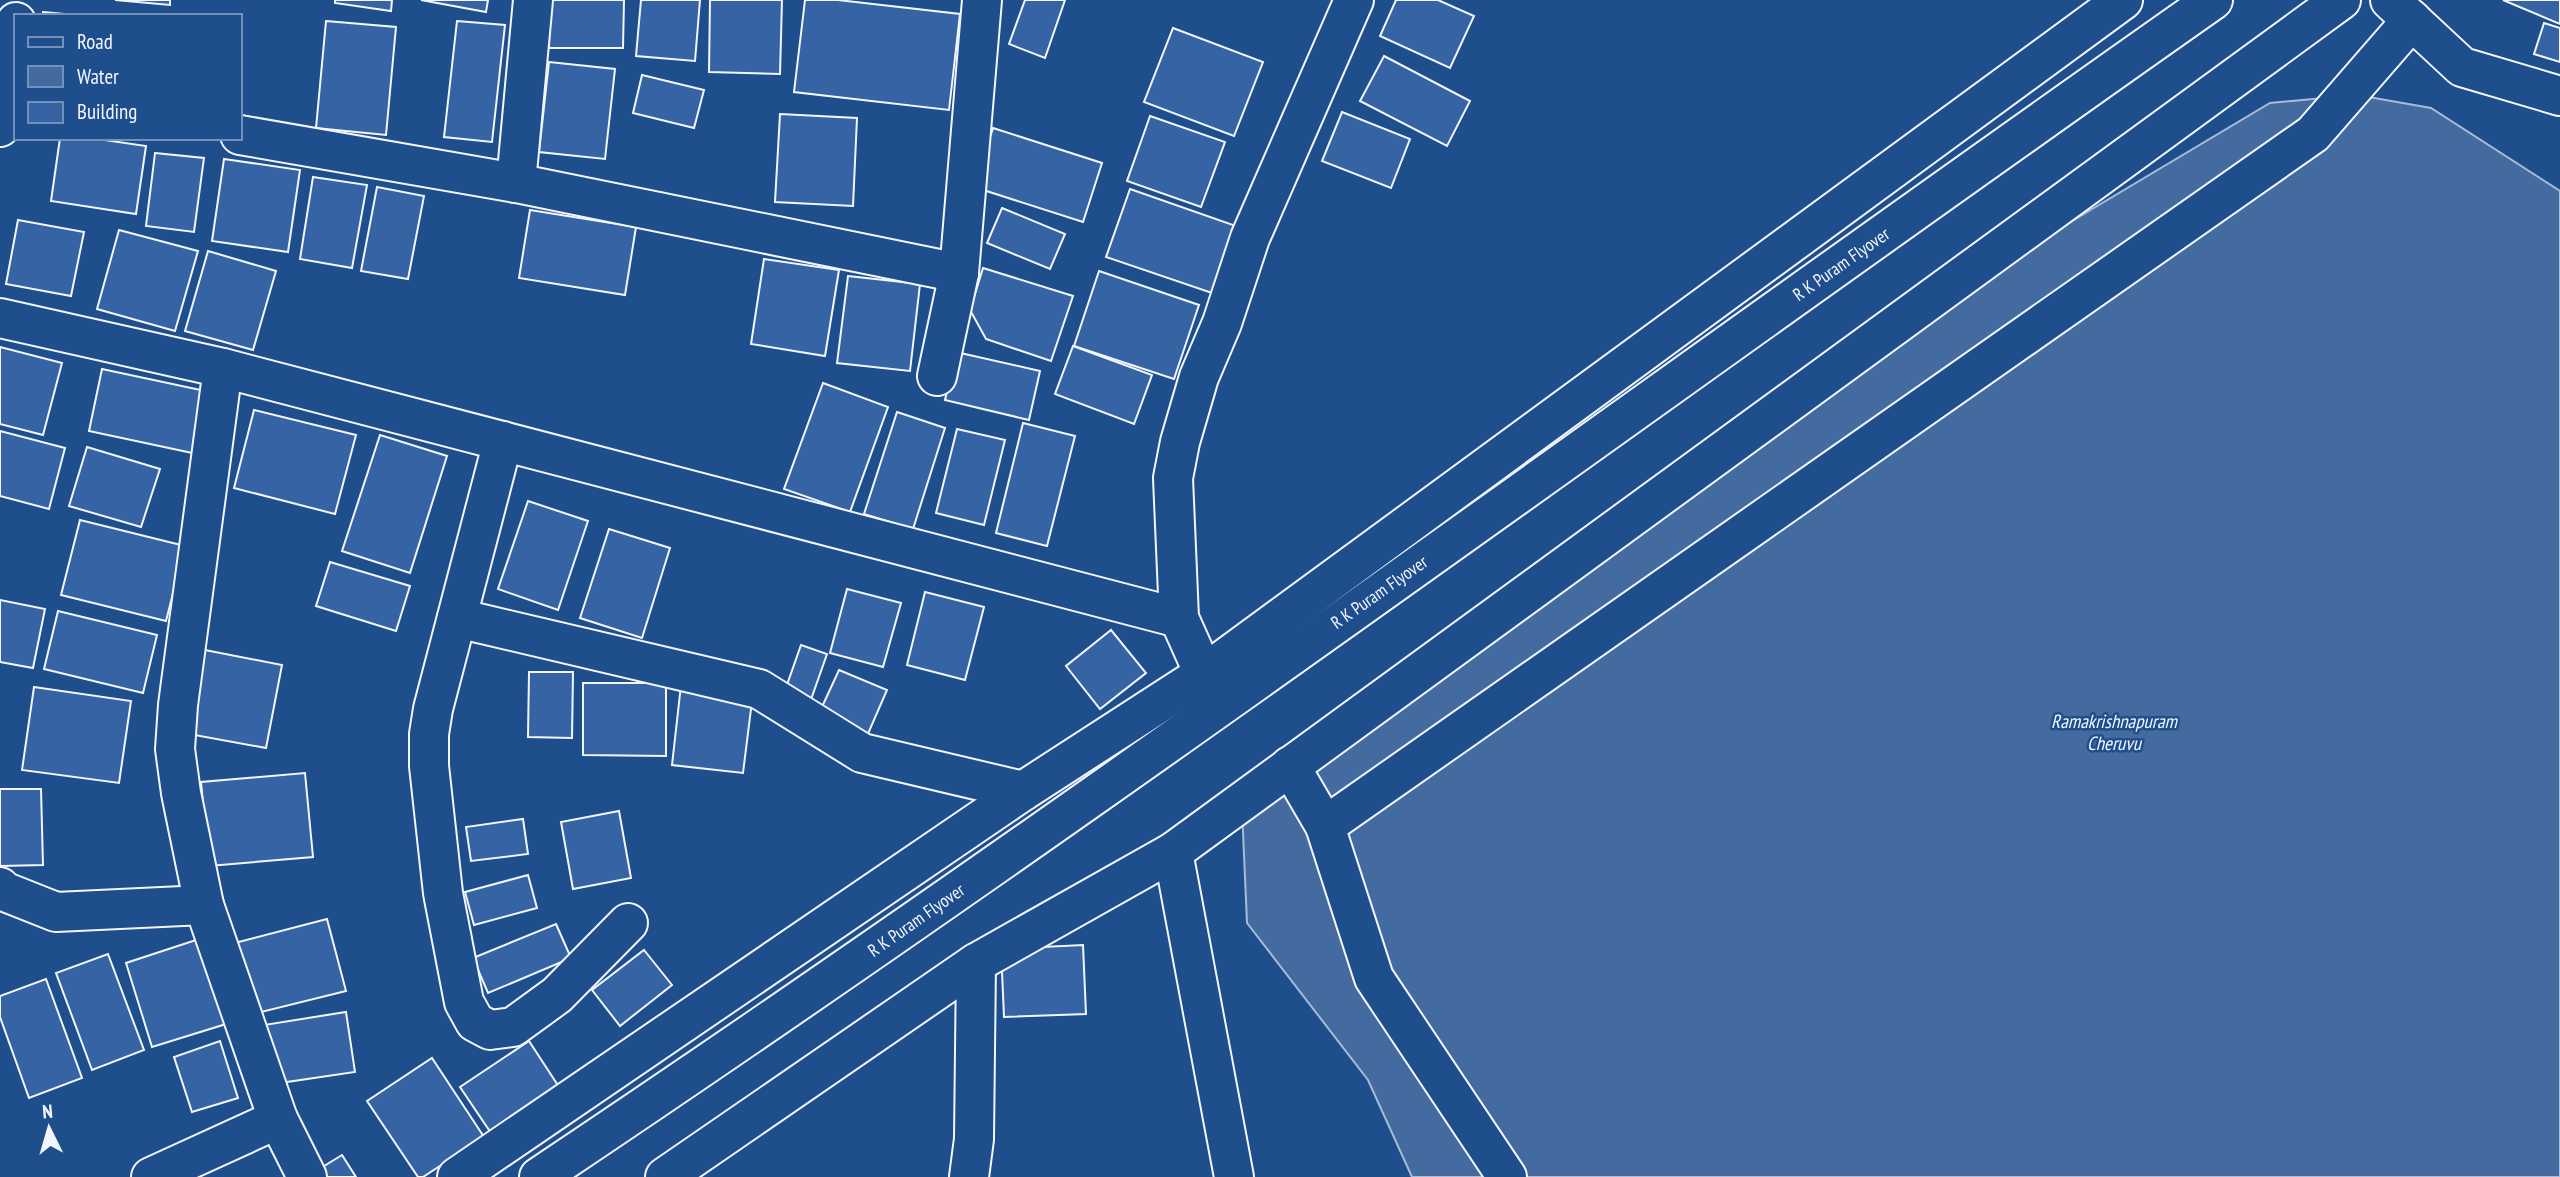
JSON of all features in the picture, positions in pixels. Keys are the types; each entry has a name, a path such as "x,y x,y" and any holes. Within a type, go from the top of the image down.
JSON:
{"street":[{"path":"516,183 533,0"},
{"path":"937,376 960,273 982,0"},
{"path":"1204,674 1179,618 1173,478 1180,442 1199,377 1222,323 1250,238 1354,0"},
{"path":"457,1177 1023,790 1204,674 2123,0"},
{"name":"R K Puram Flyover","path":"539,1177 775,1018 2213,0"},
{"path":"665,1177 976,963 1173,852 2341,0"},
{"path":"1325,826 2313,134 2401,10 2462,68 2560,96"},
{"path":"7,106 14,41"},
{"path":"242,135 516,183 960,273"},
{"path":"0,318 223,368 1179,618"},
{"path":"223,368 178,705 176,749 181,793 204,905 278,1119 307,1177"},
{"path":"503,441 433,709 429,734 429,766 443,892 464,1002 475,1022 490,1030 513,1027 557,995 628,923"},
{"path":"457,618 759,689 862,752 1023,790"},
{"path":"1290,766 1325,826 1374,978 1507,1177"},
{"path":"1173,852 1234,1177"},
{"path":"0,887 3,891 56,912 204,905"},
{"path":"969,1177 974,1139 976,963"},
{"path":"151,1177 278,1119"}],"water":[{"name":"Ramakrishnapuram Cheruvu","path":"2357,95 2431,108 2560,191 2560,1177 1412,1177 1368,1080 1247,923 1242,809 2030,246 2270,103"}],"building":[{"path":"115,0 170,0 170,5"},
{"path":"335,0 392,0 391,11 335,3"},
{"path":"421,0 488,0 486,12"},
{"path":"550,0 624,0 623,48 549,48"},
{"path":"641,0 700,0 695,61 636,56"},
{"path":"710,0 782,0 780,74 709,72"},
{"path":"805,0 838,0 960,14 949,110 794,92"},
{"path":"1025,0 1065,0 1045,58 1009,44"},
{"path":"1396,0 1438,0 1474,16 1450,68 1380,36"},
{"path":"2503,0 2560,0 2560,24"},
{"path":"326,21 396,27 386,135 316,128"},
{"path":"457,21 505,25 492,142 444,137"},
{"path":"2544,23 2560,28 2560,62 2534,54"},
{"path":"1173,28 1263,62 1234,136 1144,102"},
{"path":"1384,56 1470,101 1447,146 1360,101"},
{"path":"549,62 615,69 605,159 539,152"},
{"path":"642,75 704,90 694,128 633,113"},
{"path":"1342,112 1410,139 1391,188 1322,161"},
{"path":"780,114 857,118 853,206 775,202"},
{"path":"1150,116 1225,142 1201,207 1127,181"},
{"path":"993,128 1102,163 1083,222 974,187"},
{"path":"60,140 105,140 146,146 136,214 51,201"},
{"path":"155,153 204,158 194,232 146,226"},
{"path":"224,159 300,170 288,252 212,241"},
{"path":"313,177 367,185 352,268 300,259"},
{"path":"377,187 424,196 408,279 361,271"},
{"path":"1130,189 1236,226 1212,293 1106,257"},
{"path":"1002,208 1065,234 1050,269 987,243"},
{"path":"530,210 636,227 625,295 519,278"},
{"path":"18,220 84,232 71,296 6,284"},
{"path":"119,230 198,251 175,331 97,309"},
{"path":"208,251 276,271 253,350 185,331"},
{"path":"764,259 839,270 825,356 751,344"},
{"path":"983,268 1073,296 1051,361 986,339 970,310"},
{"path":"1099,271 1199,305 1174,379 1074,346"},
{"path":"848,276 920,284 910,371 837,363"},
{"path":"1073,346 1152,375 1134,424 1055,394"},
{"path":"0,347 62,363 43,435 0,424"},
{"path":"956,352 1040,371 1029,420 945,400"},
{"path":"102,369 210,392 197,454 89,431"},
{"path":"823,383 888,407 850,512 784,489"},
{"path":"254,410 356,435 335,514 234,488"},
{"path":"897,412 945,428 913,529 864,514"},
{"path":"1023,423 1075,436 1047,546 996,533"},
{"path":"957,429 1005,440 984,525 936,513"},
{"path":"0,431 65,448 49,509 0,496"},
{"path":"380,435 447,456 410,573 342,551"},
{"path":"87,447 160,469 141,527 69,506"},
{"path":"528,501 588,521 558,610 498,589"},
{"path":"80,520 185,546 166,621 61,595"},
{"path":"609,529 670,548 642,638 580,618"},
{"path":"330,562 410,586 396,631 316,606"},
{"path":"847,589 901,603 883,667 830,653"},
{"path":"925,592 984,607 965,680 907,665"},
{"path":"0,600 45,609 33,668 0,662"},
{"path":"58,611 157,635 143,693 44,669"},
{"path":"1111,630 1146,673 1100,709 1066,666"},
{"path":"801,645 827,654 808,708 782,699"},
{"path":"205,650 282,665 266,748 189,734"},
{"path":"839,670 887,690 864,743 815,722"},
{"path":"529,672 573,672 572,738 528,737"},
{"path":"583,683 666,683 666,756 583,755"},
{"path":"681,685 753,693 743,773 672,765"},
{"path":"34,687 131,701 119,783 22,770"},
{"path":"305,773 313,857 209,866 201,782"},
{"path":"0,789 41,789 43,865 0,866"},
{"path":"619,811 631,878 573,889 561,822"},
{"path":"523,819 528,854 471,861 466,827"},
{"path":"528,875 537,908 474,925 465,892"},
{"path":"327,919 346,991 249,1015 231,944"},
{"path":"556,924 571,958 488,993 473,958"},
{"path":"199,939 226,1024 152,1047 126,963"},
{"path":"1083,945 1086,1014 1004,1017 1001,949"},
{"path":"644,950 672,985 620,1026 592,990"},
{"path":"108,954 144,1050 92,1070 56,973"},
{"path":"46,979 82,1078 29,1098 0,1017 0,996"},
{"path":"346,1012 355,1072 273,1084 264,1025"},
{"path":"220,1041 238,1098 192,1112 174,1057"},
{"path":"529,1041 559,1087 491,1133 460,1087"},
{"path":"432,1058 484,1137 423,1177 418,1177 367,1101"},
{"path":"342,1155 356,1177 308,1176"}]}
